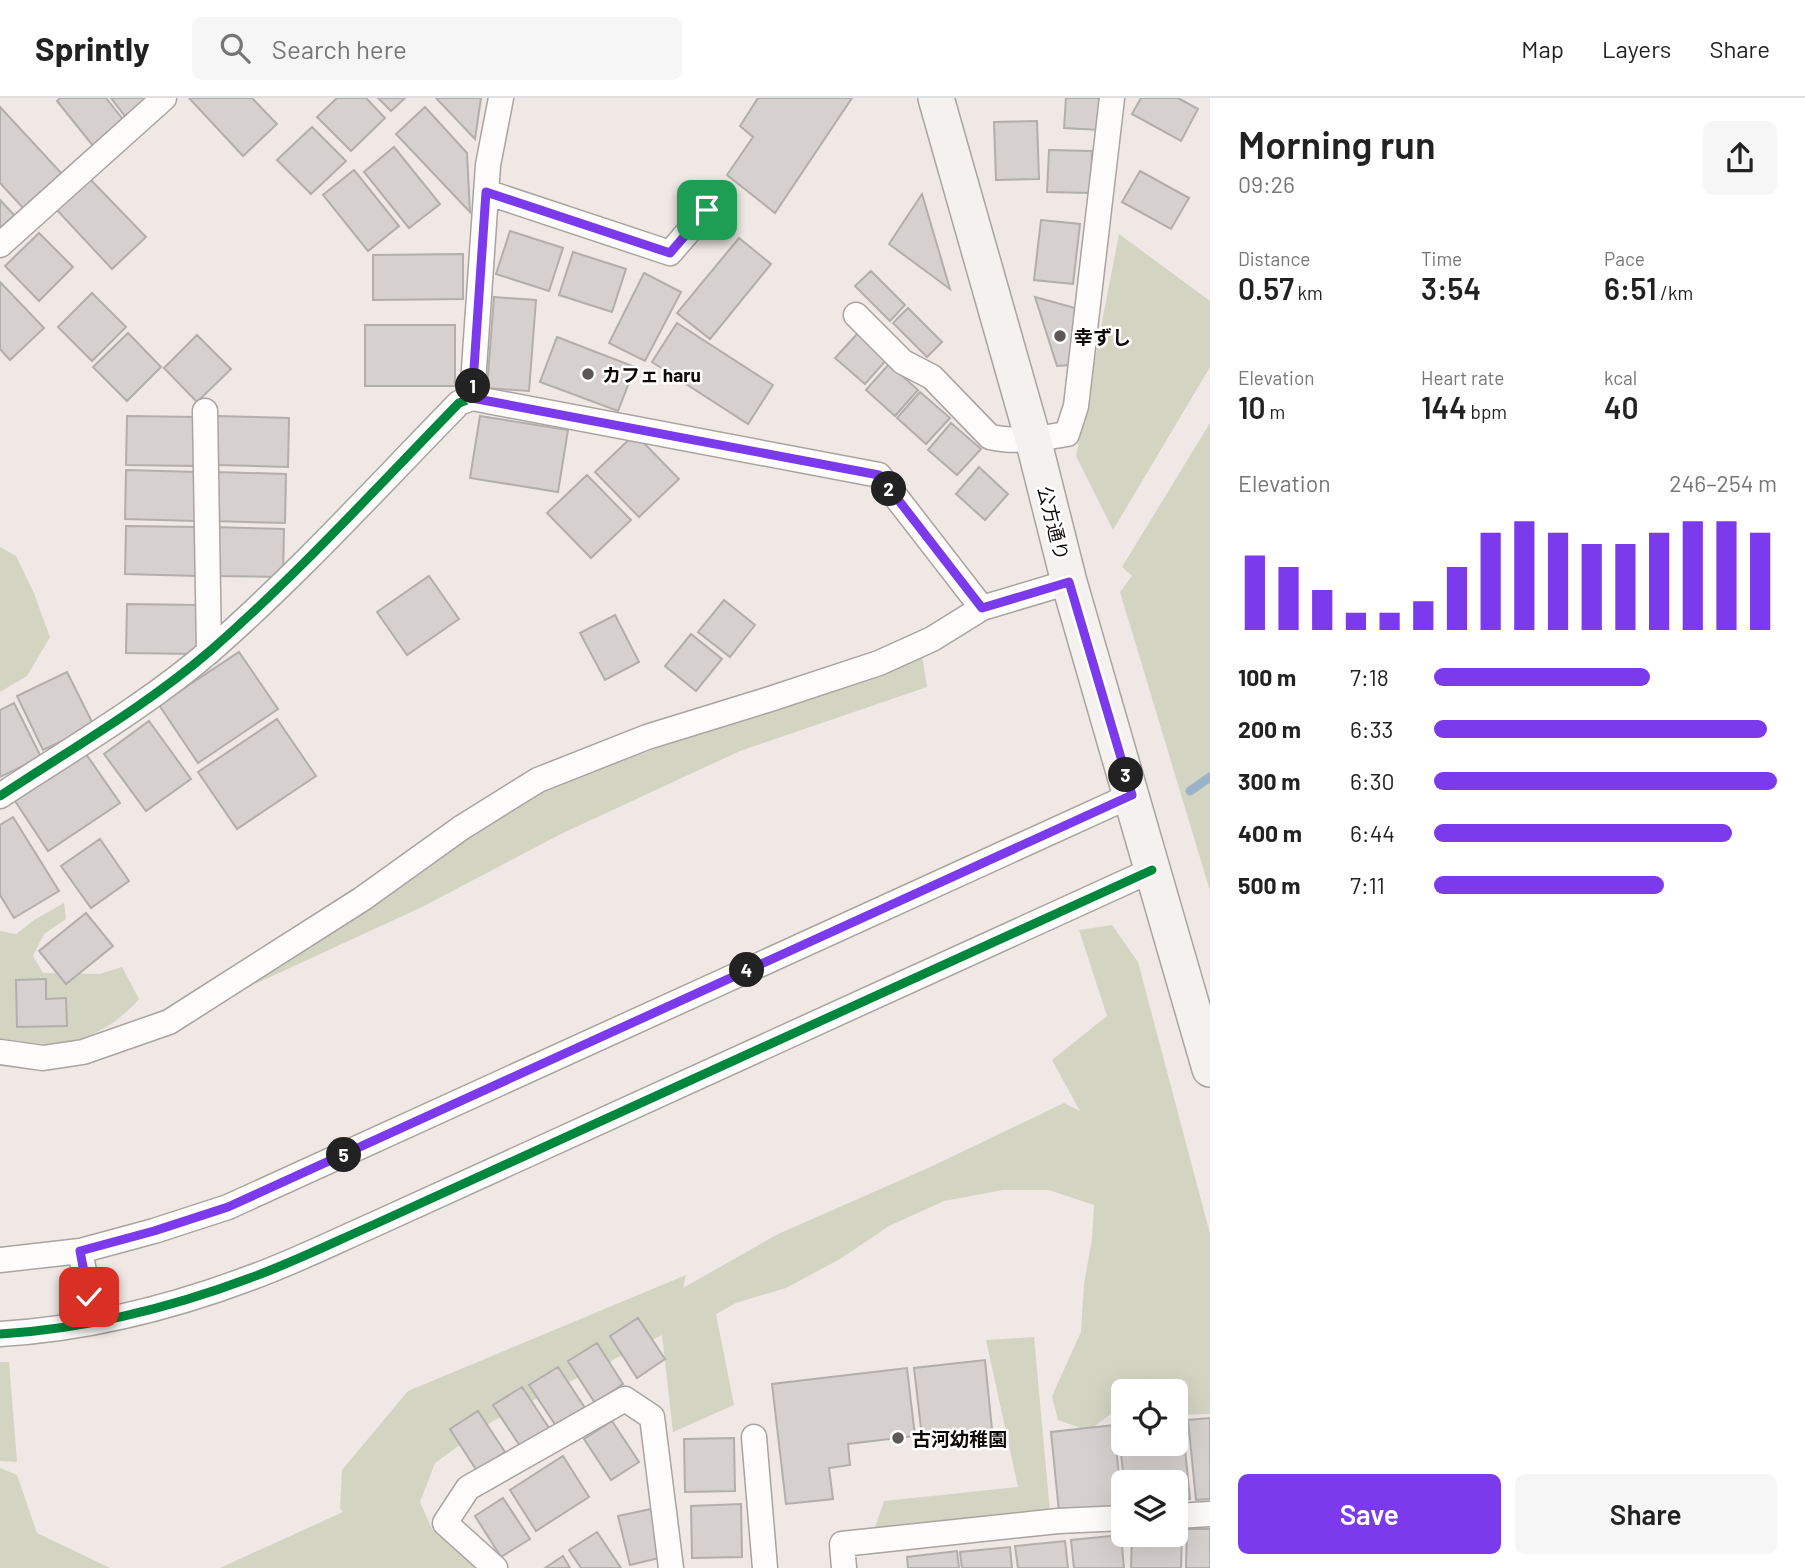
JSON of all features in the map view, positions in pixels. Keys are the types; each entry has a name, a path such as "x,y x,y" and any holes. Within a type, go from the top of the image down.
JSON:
{"street":[{"path":"0,245 164,98"},
{"path":"472,398 488,165 502,98"},
{"name":"公方通り","path":"936,98 1033,439 1069,582 1210,1069"},
{"path":"856,315 903,362 932,377 990,438 1033,439 1067,434 1076,406 1112,98"},
{"path":"486,192 670,253 707,210"},
{"path":"0,796 135,707 209,652 307,559 458,404 472,398 879,475 982,608"},
{"path":"205,411 209,652"},
{"path":"0,1052 43,1058 83,1052 169,1022 362,899 461,828 538,780 647,737 878,663 932,639 982,608 1069,582"},
{"path":"0,1260 80,1251 228,1207 1132,795"},
{"path":"0,1334 94,1322 176,1303 251,1278 1152,870"},
{"path":"80,1251 94,1322"},
{"path":"495,1568 444,1523 468,1488 625,1399 652,1418 671,1568"},
{"path":"754,1437 765,1568"},
{"path":"1188,1515 1210,1514"},
{"path":"844,1568 842,1544 1058,1521 1111,1519"}],"green space":[{"path":"1119,234 1210,301 1210,367 1113,530 1076,456"},
{"path":"1210,423 1210,891 1120,592 1132,576 1122,567"},
{"path":"0,547 16,556 33,591 50,637 27,676 0,692"},
{"path":"922,656 927,687 740,751 563,833 422,907 242,990 537,790"},
{"path":"64,903 66,919 44,934 33,956 43,973 100,974 122,967 139,999 110,1025 75,1040 43,1045 0,1039 0,931 16,934"},
{"path":"1112,925 1138,962 1210,1234 1210,1414 1188,1415 1188,1379 1111,1379 1111,1414 1088,1431 1058,1420 1052,1396 1081,1332 1094,1205 1049,1190 1003,1190 944,1201 889,1226 840,1259 786,1288 736,1303 716,1314 734,1405 673,1432 662,1335 493,1421 435,1463 420,1502 432,1529 476,1568 220,1568 343,1512 340,1508 342,1470 408,1391 686,1275 683,1288 778,1234 926,1169 1064,1103 1080,1111 1052,1060 1107,1016 1079,930"},
{"path":"1034,1337 1050,1512 874,1530 884,1501 1018,1487 986,1340"},
{"path":"0,1362 9,1362 17,1462 0,1461"},
{"path":"0,1468 17,1475 37,1533 110,1568 0,1568"}],"building":[{"path":"60,98 106,98 125,122 94,147 57,101"},
{"path":"111,98 157,98 128,120"},
{"path":"189,98 252,98 277,124 243,156"},
{"path":"337,98 366,98 385,118 351,151 317,117"},
{"path":"378,98 405,98 391,111"},
{"path":"436,98 481,98 475,139"},
{"path":"758,98 852,98 775,213 727,175 753,137 740,126"},
{"path":"1066,98 1102,98 1101,130 1064,128"},
{"path":"1141,98 1178,98 1198,109 1181,141 1132,114"},
{"path":"0,107 63,175 25,210 0,183"},
{"path":"425,107 467,153 470,212 396,134"},
{"path":"1037,121 1039,179 996,180 994,122"},
{"path":"312,127 346,161 311,194 277,160"},
{"path":"394,147 440,204 409,228 364,172"},
{"path":"1049,150 1092,151 1091,193 1047,192"},
{"path":"354,170 399,226 368,251 323,195"},
{"path":"1140,171 1189,198 1171,229 1122,202"},
{"path":"89,178 146,237 112,269 56,209"},
{"path":"922,194 950,289 889,244"},
{"path":"0,200 16,217 0,232"},
{"path":"1041,220 1080,224 1073,284 1034,280"},
{"path":"510,231 563,248 549,291 496,274"},
{"path":"39,233 73,267 39,301 5,266"},
{"path":"739,238 771,264 710,339 677,313"},
{"path":"573,252 626,269 612,312 559,295"},
{"path":"463,254 463,299 373,300 373,255"},
{"path":"871,271 905,305 890,321 855,286"},
{"path":"644,273 681,292 645,361 609,343"},
{"path":"0,282 44,328 10,360 0,349"},
{"path":"92,293 126,327 92,361 58,327"},
{"path":"494,297 536,300 529,391 487,388"},
{"name":"幸ずし","path":"1035,297 1075,308 1071,365 1057,366"},
{"path":"908,308 942,342 927,357 893,323"},
{"path":"677,323 773,385 748,424 652,362"},
{"path":"365,325 455,325 455,386 365,386"},
{"path":"859,332 888,358 865,384 835,358"},
{"path":"128,333 161,367 127,401 93,367"},
{"path":"197,335 231,369 197,402 164,368"},
{"name":"カフェ haru","path":"557,337 635,367 618,411 540,382"},
{"path":"889,364 918,390 895,416 866,390"},
{"path":"920,392 950,418 926,444 897,418"},
{"path":"127,416 198,417 197,466 126,465"},
{"path":"217,416 289,418 288,467 217,465"},
{"path":"480,416 568,430 558,492 470,478"},
{"path":"951,423 981,449 957,475 928,450"},
{"path":"635,434 679,479 639,517 595,472"},
{"path":"979,467 1008,494 985,520 956,494"},
{"path":"126,470 197,472 196,521 125,519"},
{"path":"215,472 286,474 285,523 213,521"},
{"path":"587,475 631,520 591,558 547,513"},
{"path":"126,526 197,527 197,576 125,574"},
{"path":"213,527 284,529 283,577 212,576"},
{"path":"429,576 459,619 407,655 377,612"},
{"path":"724,600 755,625 730,657 698,632"},
{"path":"127,604 198,605 197,654 126,653"},
{"path":"615,615 639,662 605,680 580,633"},
{"path":"691,634 722,659 696,691 665,666"},
{"path":"239,652 278,709 198,763 159,705"},
{"path":"67,672 94,726 43,750 17,696"},
{"path":"14,703 41,757 0,777 0,710"},
{"path":"277,719 316,776 237,829 198,772"},
{"path":"149,721 191,779 146,811 104,754"},
{"path":"86,754 120,803 48,851 15,801"},
{"path":"13,817 59,891 14,918 0,895 0,825"},
{"path":"100,839 129,881 91,908 61,866"},
{"path":"86,913 113,946 66,984 39,951"},
{"path":"46,979 46,999 66,998 67,1026 17,1027 16,980"},
{"path":"638,1318 665,1359 637,1378 610,1336"},
{"path":"597,1343 623,1384 595,1403 568,1361"},
{"path":"985,1360 992,1429 922,1437 914,1368"},
{"path":"558,1367 585,1408 556,1426 529,1385"},
{"path":"907,1368 915,1436 848,1444 850,1465 829,1468 833,1499 786,1504 772,1384"},
{"path":"522,1387 549,1428 520,1446 493,1405"},
{"path":"478,1411 505,1452 477,1471 450,1429"},
{"path":"1210,1418 1210,1499 1196,1500 1188,1420"},
{"path":"612,1421 639,1462 611,1480 584,1439"},
{"path":"1111,1425 1111,1456 1117,1456 1118,1470 1111,1470 1111,1507 1059,1512 1051,1432"},
{"path":"734,1438 735,1491 685,1492 684,1439"},
{"path":"563,1456 589,1497 536,1531 510,1490"},
{"path":"1121,1456 1186,1456 1187,1470 1123,1470"},
{"path":"503,1498 530,1539 501,1557 475,1516"},
{"path":"741,1504 742,1557 692,1558 691,1506"},
{"path":"651,1509 663,1557 630,1565 618,1516"},
{"path":"1188,1529 1210,1529 1210,1568 1186,1568"},
{"path":"597,1532 621,1568 581,1568 569,1550"},
{"path":"1111,1536 1111,1547 1122,1547 1124,1568 1074,1568 1071,1540"},
{"path":"1065,1541 1068,1568 1018,1568 1015,1546"},
{"path":"1010,1547 1012,1568 962,1568 960,1552"},
{"path":"1132,1547 1182,1547 1181,1568 1131,1568"},
{"path":"957,1551 959,1568 908,1568 907,1557"},
{"path":"563,1556 570,1568 545,1568"}],"waterway":[{"path":"1190,791 1210,777"}],"cycle path":[{"path":"0,796 134,709 210,651 306,561 459,403 472,398 879,475 982,608"},
{"path":"0,1334 95,1322 158,1308 281,1266 1152,870"}],"place":[{"name":"幸ずし","path":"1060,336"},
{"name":"カフェ haru","path":"588,374"},
{"name":"古河幼稚園","path":"898,1438"}],"route":[{"path":"89,1297 80,1251 228,1207 1132,795 1069,582 982,608 879,475 472,398 486,192 670,253 707,210"}]}
